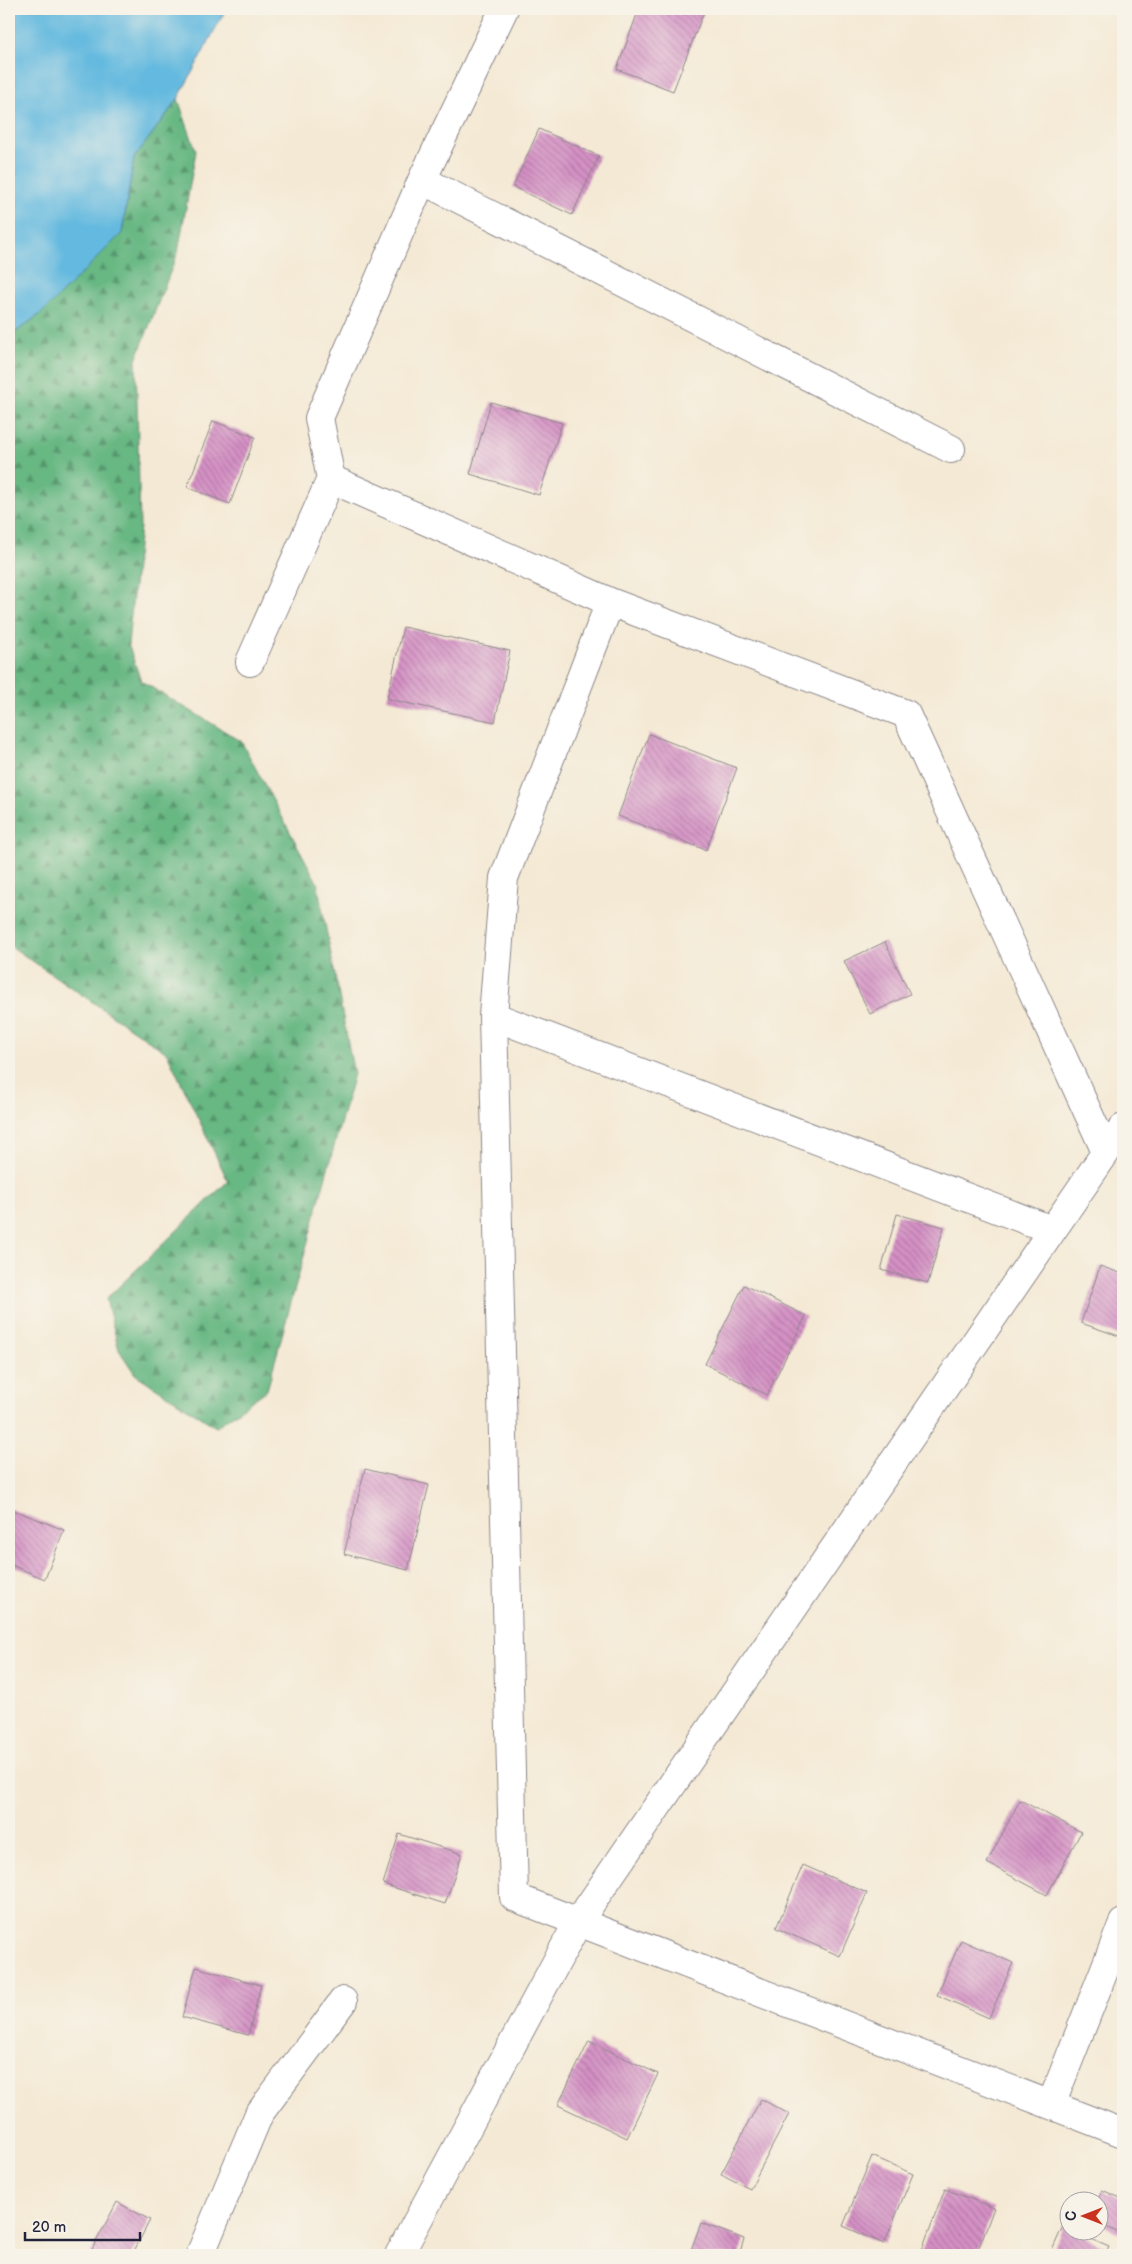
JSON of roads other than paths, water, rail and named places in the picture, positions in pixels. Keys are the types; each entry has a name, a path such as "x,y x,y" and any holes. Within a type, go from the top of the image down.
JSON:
{"street":[{"path":"250,662 331,479 319,418 422,180 504,9"},
{"path":"422,180 951,448"},
{"path":"331,479 610,602 906,714 1106,1152"},
{"path":"610,602 504,878 493,1016 514,1897 1123,2133"},
{"path":"493,1016 1052,1230"},
{"path":"399,2255 578,1922 1123,1128"},
{"path":"1051,2105 1123,1923"},
{"path":"200,2255 259,2114 343,2001"}],"water":[{"path":"9,9 226,9 178,99 134,158 122,233 43,312 9,337"}]}
